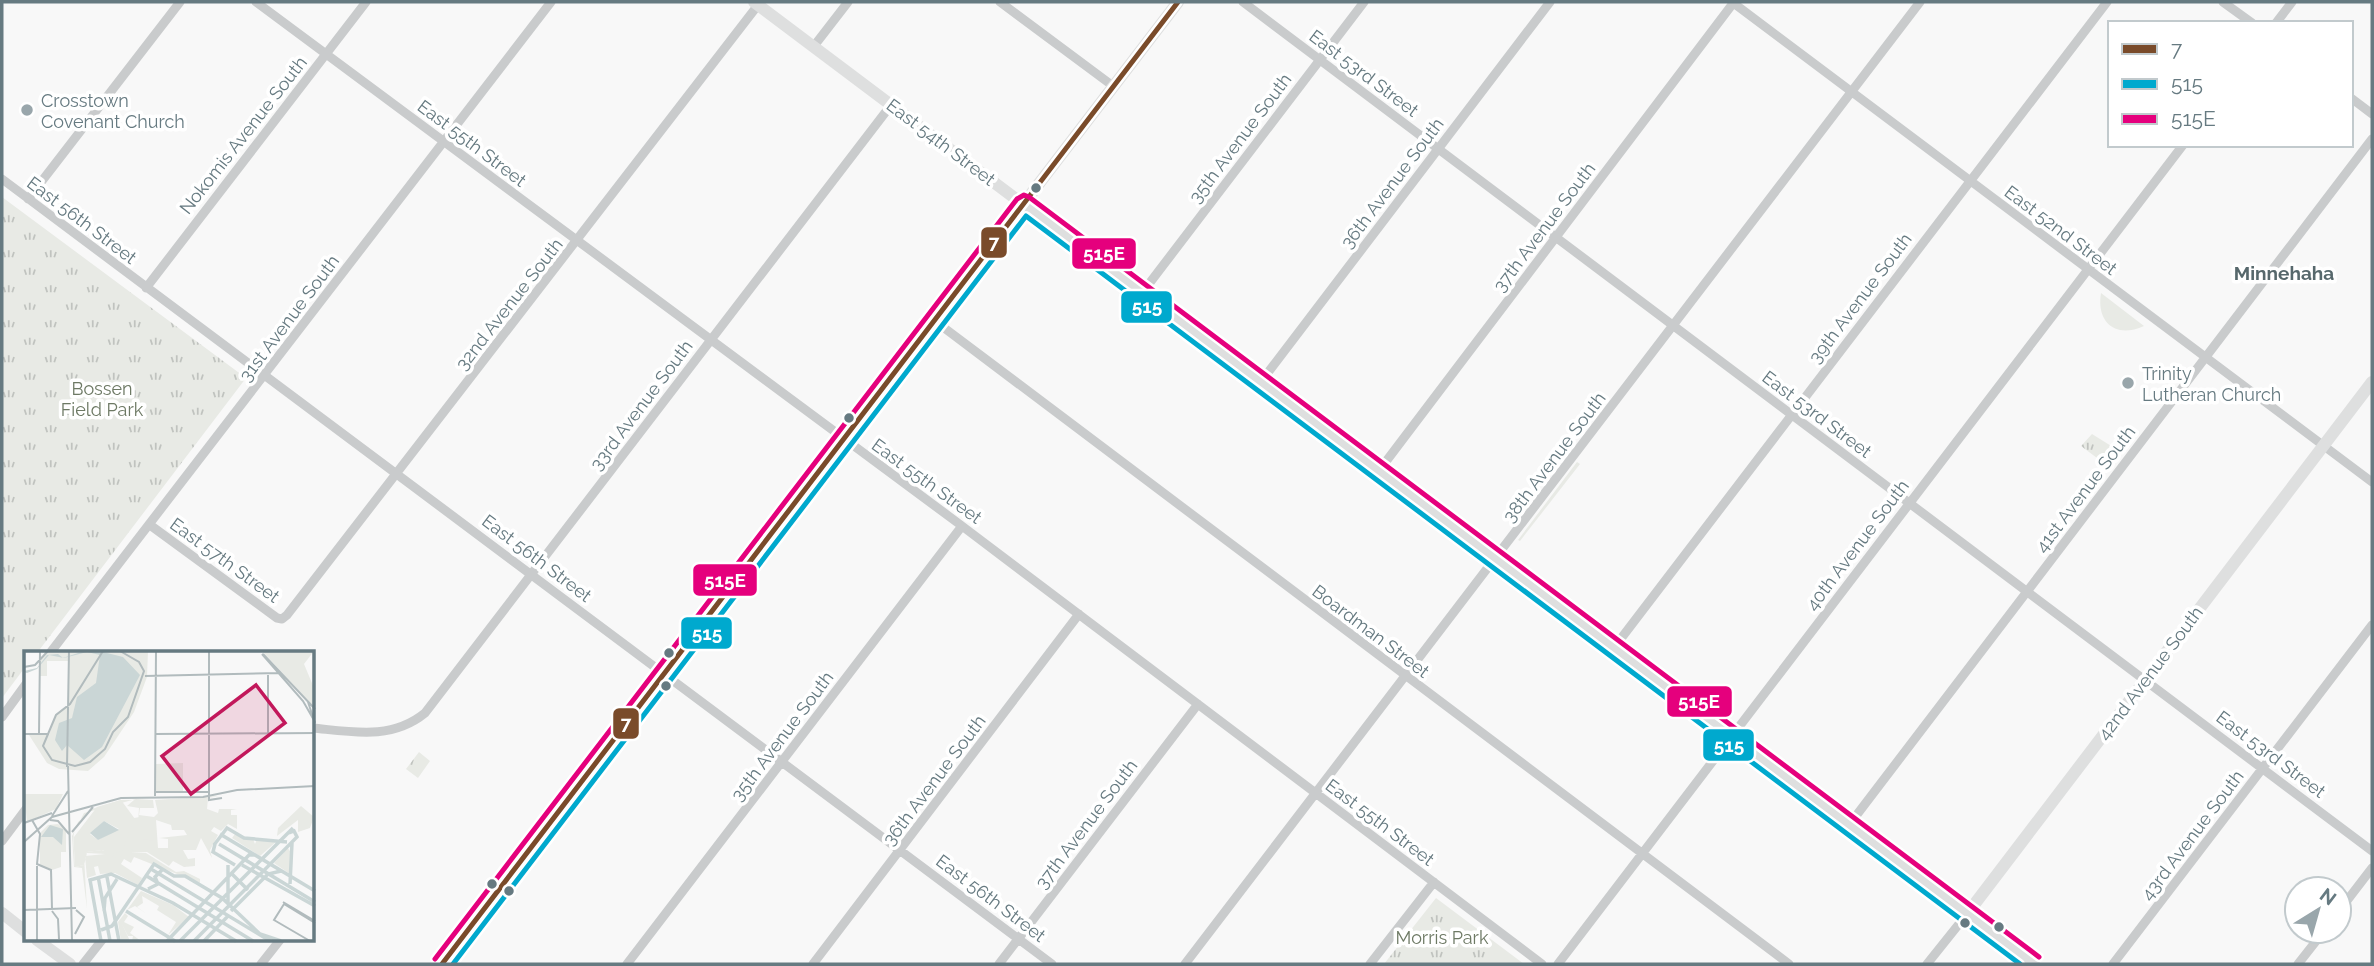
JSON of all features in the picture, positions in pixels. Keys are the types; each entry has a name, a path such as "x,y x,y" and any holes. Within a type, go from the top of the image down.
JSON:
{"street":[{"path":"28,199 180,2"},
{"name":"East 55th Street","path":"256,2 962,526 1542,964"},
{"name":"Nokomis Avenue South","path":"146,288 366,2"},
{"name":"31st Avenue South","path":"52,651 551,2"},
{"path":"814,46 848,2"},
{"path":"1000,2 1113,86"},
{"path":"442,964 1178,2"},
{"name":"East 53rd Street","path":"1243,2 2372,851"},
{"name":"35th Avenue South","path":"1142,293 1364,2"},
{"name":"36th Avenue South","path":"1260,383 1550,2"},
{"name":"East 52nd Street","path":"1733,2 2372,482"},
{"name":"37th Avenue South","path":"1378,472 1733,2"},
{"name":"38th Avenue South","path":"1185,964 1920,2"},
{"name":"39th Avenue South","path":"1613,649 2107,2"},
{"path":"2223,2 2249,21"},
{"path":"2278,21 2292,2"},
{"name":"East 54th Street","path":"756,3 2034,964"},
{"name":"32nd Avenue South","path":"282,619 288,615 398,474 756,3"},
{"path":"2353,100 2372,114"},
{"name":"33rd Avenue South","path":"315,728 380,732 413,723 425,713 891,105"},
{"name":"41st Avenue South","path":"1849,825 2372,139"},
{"name":"40th Avenue South","path":"1558,964 2181,147"},
{"name":"East 56th Street","path":"2,179 1052,964"},
{"name":"Boardman Street","path":"935,321 1789,964"},
{"name":"42nd Avenue South","path":"1927,964 2372,382"},
{"name":"East 57th Street","path":"150,525 282,619"},
{"name":"35th Avenue South","path":"627,964 962,526"},
{"name":"36th Avenue South","path":"813,964 1079,614"},
{"name":"43rd Avenue South","path":"2113,964 2372,625"},
{"path":"2,717 24,687"},
{"name":"37th Avenue South","path":"999,964 1198,704"},
{"path":"2,841 24,812"},
{"path":"2353,893 2372,868"},
{"path":"1370,964 1434,882"},
{"path":"2,913 24,930"},
{"path":"40,942 70,964"},
{"path":"83,964 100,942"},
{"path":"261,964 278,942"},
{"path":"2298,964 2313,945"}],"green space":[{"name":"Bossen Field Park","path":"2,197 246,378 39,651 24,651 24,669 2,698"},
{"path":"2101,293 2144,326 2125,331 2110,326 2102,313"},
{"path":"2092,434 2116,449 2105,464 2081,446"},
{"path":"1577,462 1580,464 1520,541 1518,540"},
{"path":"419,752 430,761 418,778 406,769"},
{"name":"Morris Park","path":"1436,898 1524,964 1384,964"}],"transit line":[{"name":"7","path":"442,964 1178,2"},
{"name":"515E","path":"435,959 1017,199 1024,195 2039,957"},
{"name":"515","path":"453,964 1026,216 2020,964"}],"place":[{"name":"Crosstown Covenant Church","path":"27,110"},
{"name":"Trinity Lutheran Church","path":"2128,383"}],"district":[{"name":"Minnehaha","path":"2284,273"}]}
